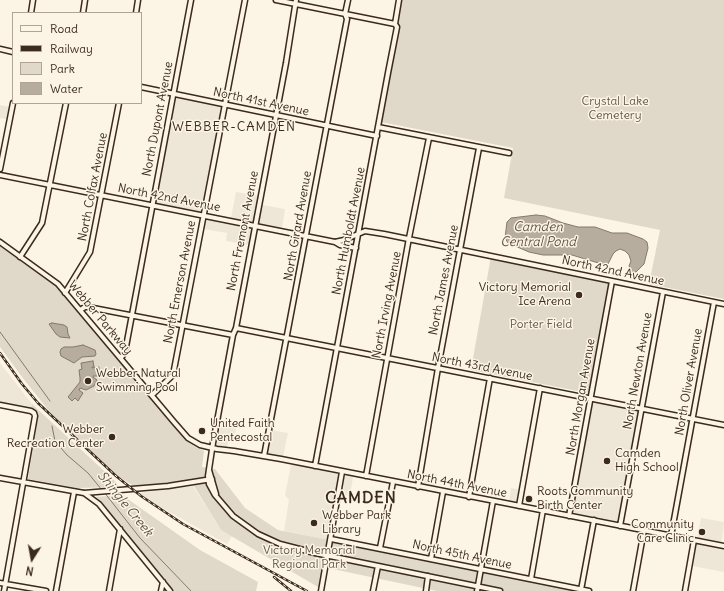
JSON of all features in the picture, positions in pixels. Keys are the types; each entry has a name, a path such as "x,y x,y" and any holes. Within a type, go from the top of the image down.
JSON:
{"street":[{"path":"30,12 33,0"},
{"path":"83,12 85,0"},
{"path":"136,12 138,0"},
{"name":"North Dupont Avenue","path":"120,358 125,352 191,0"},
{"name":"North Emerson Avenue","path":"152,395 173,375 245,0"},
{"path":"276,0 296,2 395,24"},
{"name":"North Girard Avenue","path":"264,456 347,19 345,14 348,0"},
{"name":"North Humboldt Avenue","path":"315,466 397,27 395,24 399,0"},
{"name":"North Fremont Avenue","path":"210,480 209,466 212,448 233,335 236,328 296,2"},
{"path":"0,49 12,52"},
{"name":"North 41st Avenue","path":"142,87 377,136"},
{"path":"0,170 13,104"},
{"path":"20,257 42,223 66,104"},
{"name":"North Colfax Avenue","path":"65,293 90,252 119,104"},
{"path":"378,127 509,153"},
{"name":"North Irving Avenue","path":"366,476 429,138"},
{"name":"North James Avenue","path":"418,486 438,368 479,148"},
{"name":"North 42nd Avenue","path":"0,175 306,236 356,248"},
{"name":"North 42nd Avenue","path":"335,242 344,240 359,233 369,232 724,304"},
{"name":"Webber Parkway","path":"0,242 52,280 65,293 188,438"},
{"name":"North Morgan Avenue","path":"569,516 612,281"},
{"name":"North Newton Avenue","path":"620,526 663,292"},
{"name":"North Oliver Avenue","path":"671,536 714,302"},
{"path":"80,310 88,307 233,335"},
{"name":"North 43rd Avenue","path":"236,328 724,425"},
{"path":"468,497 490,378"},
{"path":"520,506 540,388"},
{"path":"0,405 31,411 35,416 2,584 4,591"},
{"name":"North 44th Avenue","path":"188,438 200,445 212,448 264,456 724,546"},
{"path":"321,591 342,472"},
{"path":"0,478 84,493 168,486 210,480 212,490 232,516 258,534 280,544 428,576 478,589 500,591"},
{"path":"380,548 393,482"},
{"path":"56,591 74,492"},
{"path":"431,559 443,492"},
{"path":"84,493 98,504 120,529 170,591"},
{"path":"478,589 493,501"},
{"path":"531,579 543,510"},
{"path":"581,590 594,520"},
{"path":"109,591 120,529"},
{"path":"634,591 644,530"},
{"name":"North 45th Avenue","path":"331,538 589,591"},
{"path":"685,591 694,540"},
{"path":"373,591 378,566"},
{"path":"426,591 428,576"},
{"path":"161,591 163,582"},
{"path":"2,584 46,591"}],"shaded area":[{"path":"177,98 221,106 223,108 202,212 156,203"},
{"path":"0,105 10,107 8,119 0,118"},
{"path":"236,192 258,196 254,222 248,223 231,218"},
{"path":"262,205 285,209 282,228 260,225"},
{"path":"208,219 251,228 249,245 226,241 227,233 204,229 205,221"},
{"path":"0,363 32,404 31,409 0,403"},
{"name":"Camden High School","path":"596,402 638,411 639,413 619,523 577,516 573,513 593,404"},
{"path":"221,420 237,423 235,434 230,433 227,447 221,447 217,444"},
{"path":"271,430 288,433 283,457 267,454"},
{"path":"291,465 309,467 338,474 339,477 328,540 284,531 289,500 285,495"},
{"path":"422,473 437,475 435,487 420,484"},
{"path":"346,476 353,477 350,496 341,495 344,478"},
{"path":"193,486 221,530 232,536 227,544 155,504 139,493"},
{"path":"511,488 520,490 517,504 509,501"},
{"path":"701,518 724,522 721,542 697,539"},
{"path":"697,544 724,550 724,572 692,566"}],"green space":[{"name":"Crystal Lake Cemetery","path":"401,0 724,0 724,299 649,284 660,230 504,198 513,148 381,122"},
{"name":"Victory Memorial Regional Park","path":"0,245 56,286 187,441 204,451 202,467 215,469 245,508 278,530 481,570 574,591 437,591 328,568 323,590 221,530 191,481 134,486 119,477 49,411 0,347"},
{"name":"Porter Field","path":"491,256 612,281 588,393 471,370"},
{"path":"32,404 117,483 116,486 77,488 28,479 38,418 37,413 31,409"},
{"path":"122,495 200,550 258,582 256,591 174,591 102,502 96,497"}],"water":[{"name":"Camden Central Pond","path":"536,215 545,216 578,227 595,227 612,233 627,233 643,239 647,242 648,248 644,264 636,272 632,272 629,266 631,261 629,255 620,249 613,254 608,264 605,265 572,255 543,255 529,252 508,243 505,238 507,222 511,218"},
{"path":"52,323 67,327 70,338 60,337 56,334 49,324"},
{"path":"83,345 95,350 95,356 82,357 74,363 61,356 61,349 64,347"},
{"name":"Webber Natural Swimming Pool","path":"93,361 94,367 92,368 99,367 99,376 93,376 97,380 94,386 86,390 80,388 79,390 83,393 78,401 75,398 72,401 68,397 80,382 79,370 82,369 81,363"}],"waterway":[{"name":"Shingle Creek","path":"0,332 50,401"},
{"name":"Shingle Creek","path":"52,426 55,441 67,455 88,473 102,490"},
{"name":"Shingle Creek","path":"104,492 140,538 191,591"}],"railway":[{"path":"0,353 22,384 38,403 116,476 141,496 183,524 307,591"},
{"path":"274,577 291,591"}],"place":[{"name":"Victory Memorial Ice Arena","path":"579,295"},
{"name":"Webber Natural Swimming Pool","path":"88,381"},
{"name":"United Faith Pentecostal","path":"202,431"},
{"name":"Webber Recreation Center","path":"112,437"},
{"name":"Camden High School","path":"607,461"},
{"name":"Roots Community Birth Center","path":"529,499"},
{"name":"Webber Park Library","path":"314,523"},
{"name":"Community Care Clinic","path":"702,532"}],"district":[{"name":"WEBBER-CAMDEN","path":"234,127"},
{"name":"CAMDEN","path":"361,498"}]}
